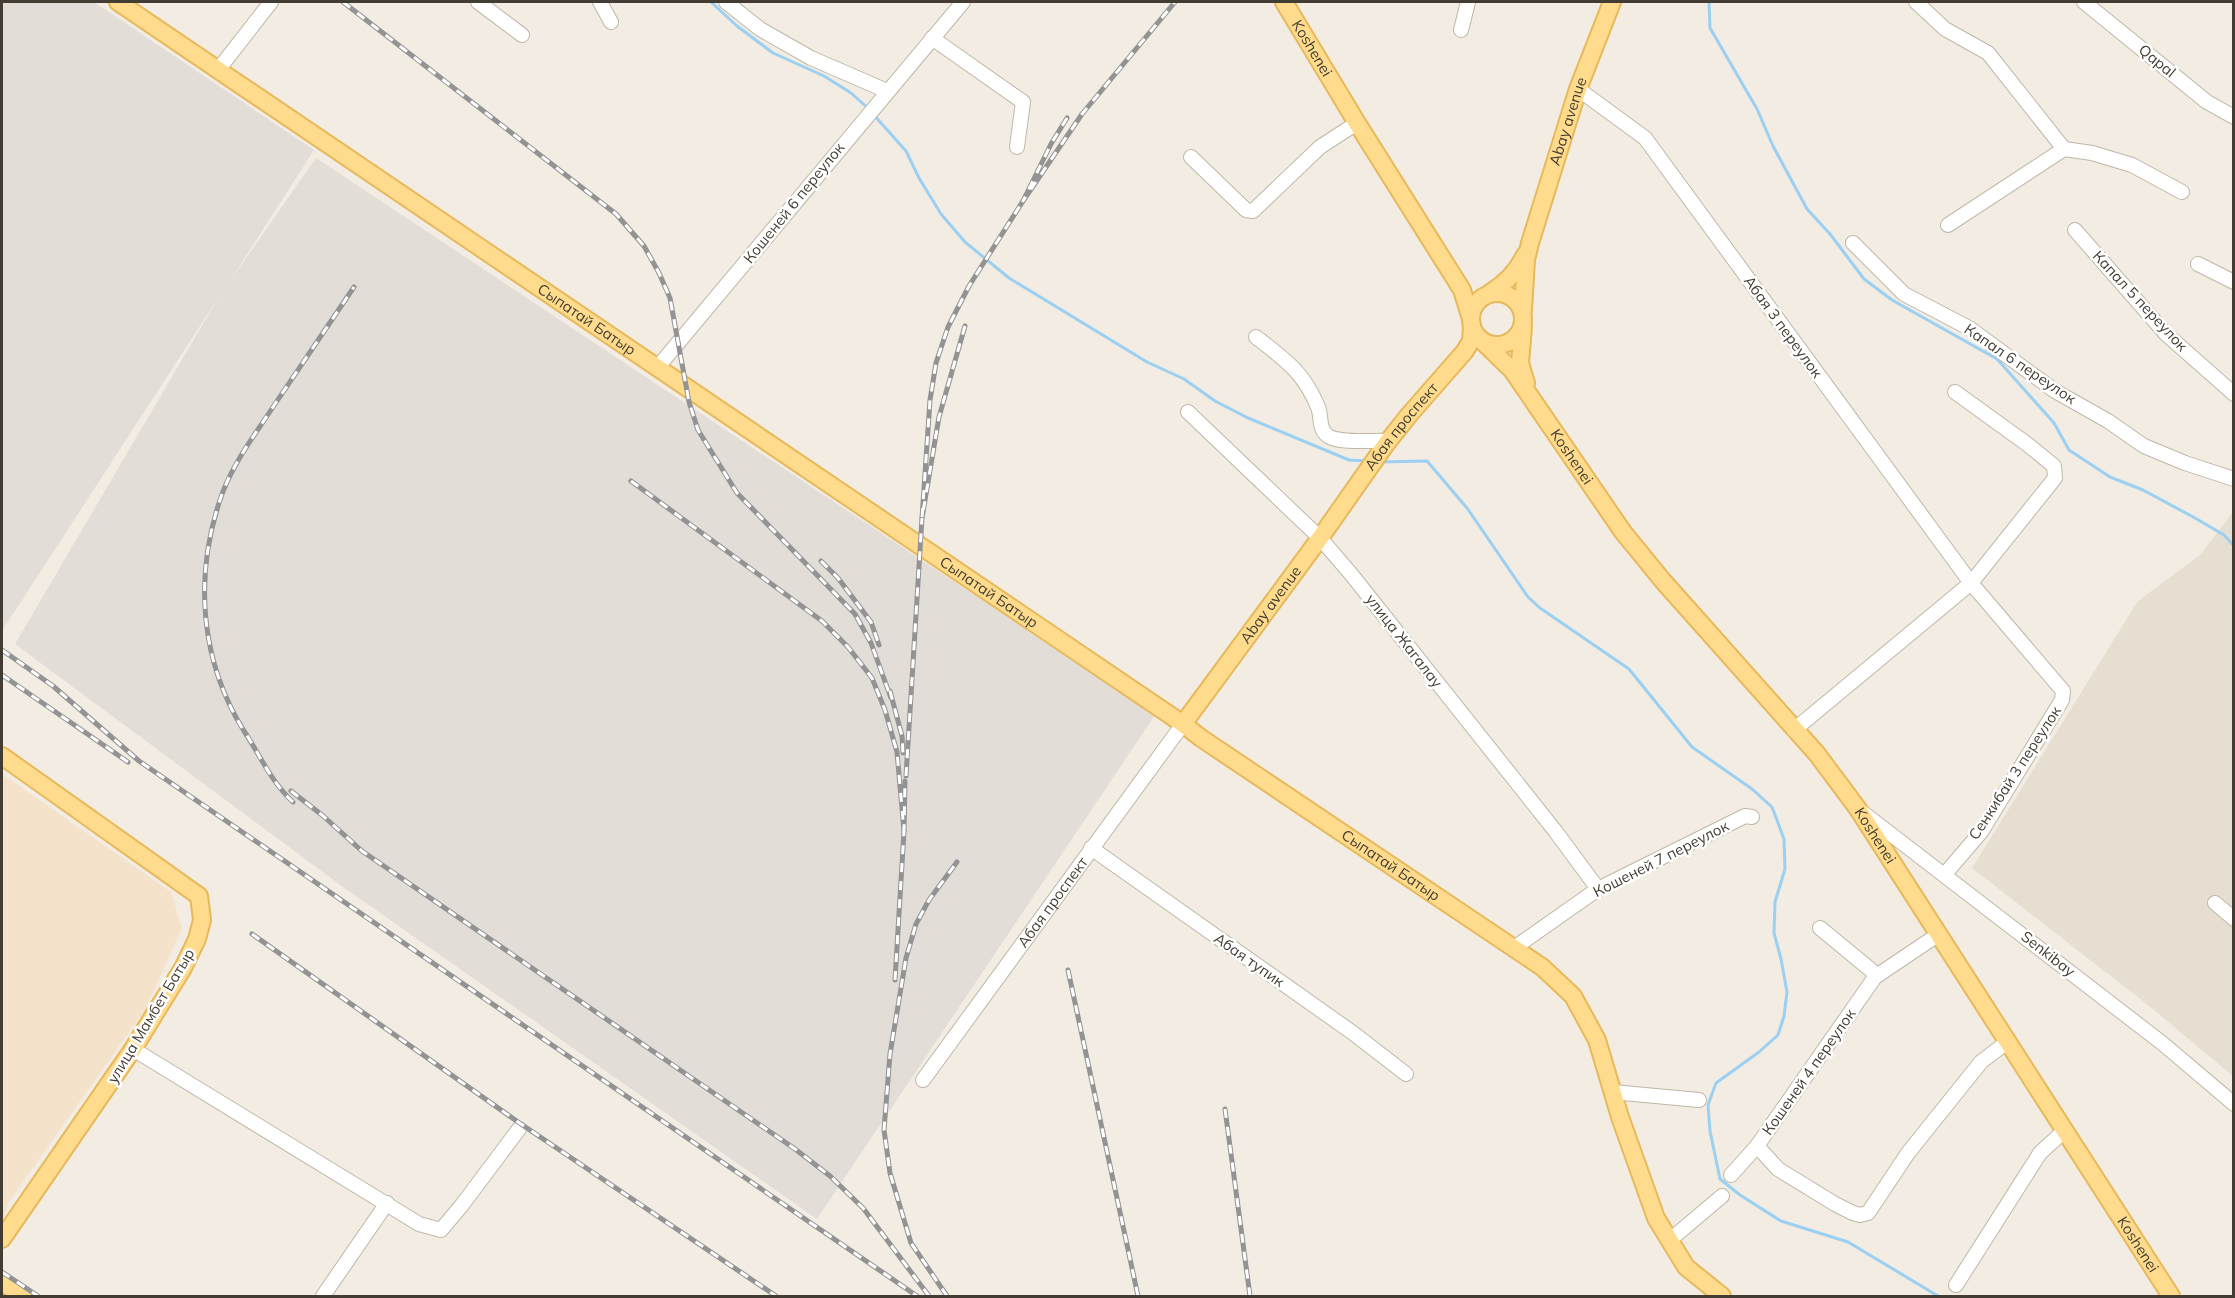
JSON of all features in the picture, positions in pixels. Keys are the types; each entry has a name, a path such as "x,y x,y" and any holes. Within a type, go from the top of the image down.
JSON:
{"main road":[{"name":"Сыпатай Батыр","path":"118,2 1542,967 1573,996 1596,1040 1656,1218 1686,1267 1722,1296"},
{"name":"Koshenei","path":"1284,2 1455,278 1483,336"},
{"name":"Abay avenue","path":"1530,243 1578,89 1612,2"},
{"path":"1530,243 1513,275 1476,304 1483,336 1538,405"},
{"path":"1530,243 1526,260 1520,363 1526,383 1538,405"},
{"path":"1448,372 1471,341 1483,336 1511,342 1518,336 1523,319 1519,303 1506,294 1468,290 1455,278"},
{"path":"1448,372 1470,356 1483,336"},
{"name":"Абая проспект","path":"1360,484 1409,415 1448,372"},
{"name":"Koshenei","path":"1538,405 1623,532 1663,581 1817,754 1858,809 2171,1296"},
{"name":"Abay avenue","path":"1183,723 1360,484"},
{"name":"улица Мамбет Батыр","path":"2,756 199,896 202,920 197,939 183,968 133,1049 2,1239"},
{"path":"2,1282 23,1296"}],"street":[{"path":"218,70 271,2"},
{"path":"478,2 522,35"},
{"path":"600,2 611,22"},
{"path":"726,2 760,29 811,58 887,91"},
{"path":"1461,30 1468,2"},
{"path":"1916,2 1945,29 1988,53 2064,149"},
{"name":"Qapal","path":"2084,2 2207,102 2234,117"},
{"name":"Кошеней 6 переулок","path":"657,368 960,3"},
{"path":"932,38 1023,102 1017,147"},
{"name":"Абая 3 переулок","path":"1578,89 1645,138 1971,583 2063,691 2062,700"},
{"path":"1191,157 1246,210 1253,211 1320,147 1357,123"},
{"path":"1948,225 2064,149 2092,153 2132,165 2182,192"},
{"name":"Капал 5 переулок","path":"2075,230 2166,334 2234,394"},
{"name":"Капал 6 переулок","path":"1853,243 1904,294 1969,328 2055,391 2108,421 2144,446 2185,464 2234,479"},
{"path":"2198,264 2234,282"},
{"path":"1257,338 1300,373 1318,407 1322,429 1328,436 1340,440 1388,443"},
{"path":"1794,730 1971,583 2055,478 2054,466 1955,392"},
{"name":"улица Жагалау","path":"1188,412 1320,538 1357,581 1556,832 1598,889"},
{"name":"Сенкибай 3 переулок","path":"1945,874 1981,832 2062,700"},
{"name":"Абая проспект","path":"923,1080 1183,723"},
{"name":"Senkibay","path":"1858,809 2162,1043 2234,1104"},
{"name":"Кошеней 7 переулок","path":"1514,948 1598,889 1745,816 1752,817"},
{"name":"Абая тупик","path":"1091,848 1343,1026 1406,1074"},
{"path":"2215,903 2234,919"},
{"path":"1820,928 1877,975"},
{"name":"Кошеней 4 переулок","path":"1939,934 1877,975 1757,1146 1778,1169 1835,1204 1860,1215 1868,1213 1908,1154 1981,1062 2007,1042"},
{"path":"133,1049 419,1224 441,1230 519,1129"},
{"path":"1612,1092 1699,1100"},
{"path":"1956,1285 2040,1153 2064,1131"},
{"path":"1731,1175 1757,1146"},
{"path":"1670,1240 1722,1196"},
{"path":"323,1296 387,1203"}],"shaded area":[{"path":"2,2 94,2 314,150 228,284 316,158 1155,715 817,1219 343,887 15,644 220,295 2,631"},
{"path":"2233,512 2233,1076 2153,1009 1972,868 2138,601 2200,555"},
{"path":"2,774 171,892 182,928 146,1008 8,1203 2,1223"}],"waterway":[{"path":"711,2 737,26 773,53 824,76 851,93 869,109"},
{"path":"1709,2 1710,28 1757,109 1773,146 1807,209 1830,234 1864,279 1892,300 1997,359 2054,423 2069,450 2110,477 2143,490 2195,518 2224,535 2234,546"},
{"path":"873,114 906,151 941,214 965,242 1009,278 1147,362 1184,379 1215,401 1248,418 1349,460 1367,461"},
{"path":"1380,462 1427,461 1467,508 1528,597 1540,608 1629,669 1692,747 1752,789 1772,807 1784,839 1785,869 1775,902 1774,933 1787,992 1784,1016 1778,1035 1759,1052 1716,1083 1708,1105 1710,1131 1720,1179 1740,1195 1781,1221 1848,1242 1938,1296"}],"railway":[{"path":"343,2 616,214 644,246 670,298 689,402 698,430 737,493 855,614 871,643 891,698"},
{"path":"1067,118 1051,144 1023,201 1082,114 1175,2"},
{"path":"965,326 939,417 922,518 930,400 936,363 948,327 969,286 1023,201"},
{"path":"293,802 272,777 244,731 218,677 206,620 206,561 219,503 236,464 354,287"},
{"path":"631,481 822,621 848,647 872,678 885,710 897,752 904,831 905,781"},
{"path":"906,776 922,518"},
{"path":"821,561 838,578 871,622 879,645"},
{"path":"2,650 53,686 139,761 917,1296"},
{"path":"2,675 128,762"},
{"path":"890,691 902,736 903,753"},
{"path":"291,791 362,851 795,1149 830,1176 863,1208 929,1296"},
{"path":"895,980 904,831"},
{"path":"947,1296 911,1243 890,1173 884,1130 890,1054 906,958 916,924 929,900 957,862"},
{"path":"252,934 518,1122 776,1296"},
{"path":"1068,970 1138,1296"},
{"path":"1225,1109 1250,1296"},
{"path":"2,1272 38,1296"}]}
